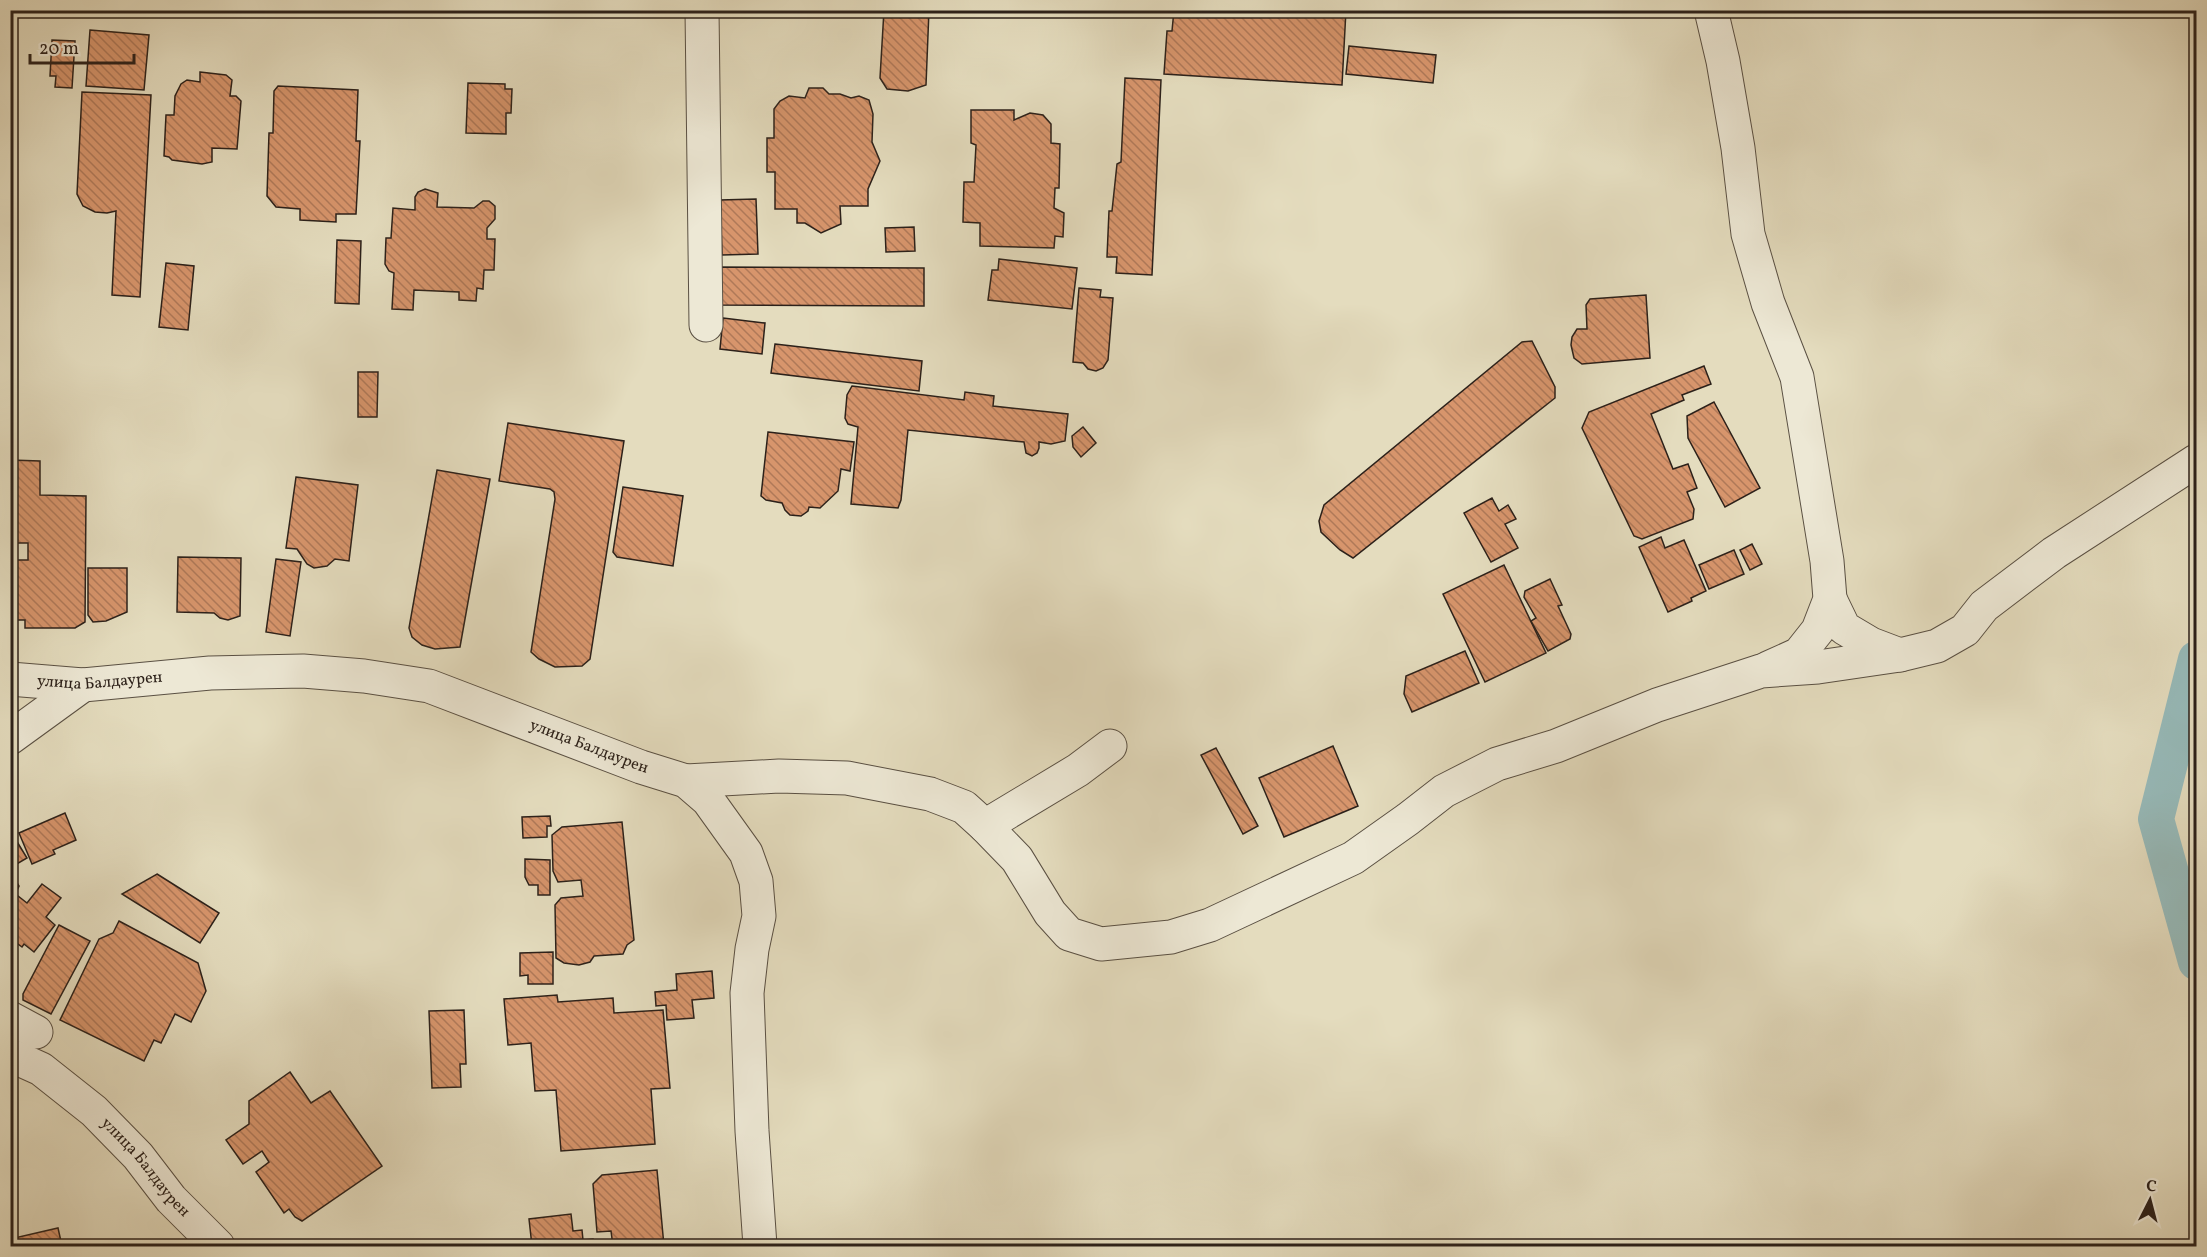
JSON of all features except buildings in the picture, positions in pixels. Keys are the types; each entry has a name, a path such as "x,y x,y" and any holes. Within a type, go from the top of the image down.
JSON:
{"street":[{"path":"702,10 706,325"},
{"path":"1711,10 1723,61 1738,148 1748,234 1768,303 1797,377 1827,561 1830,599 1844,628 1871,644 1900,655"},
{"path":"1761,671 1818,667 1900,655 1937,646 1965,630 1984,606 2054,553 2196,461"},
{"path":"686,781 779,776 847,778 930,794 964,807 985,826 1017,859 1050,913 1069,934 1101,944 1171,937 1210,926 1353,858 1444,791 1497,764 1556,746 1657,705 1761,671 1799,654 1818,630 1830,599"},
{"name":"улица Балдаурен","path":"10,679 83,685 177,676 268,671 303,671 364,676 429,686 641,767 686,781 708,800 746,853 756,881 759,916 752,949 747,993 752,1131 760,1246"},
{"path":"10,738 83,685"},
{"path":"985,826 1078,770 1110,746"},
{"name":"улица Балдаурен","path":"10,1055 40,1070 94,1111 138,1156 171,1199 218,1246"}],"waterway":[{"path":"2196,659 2156,819 2196,962"}]}
